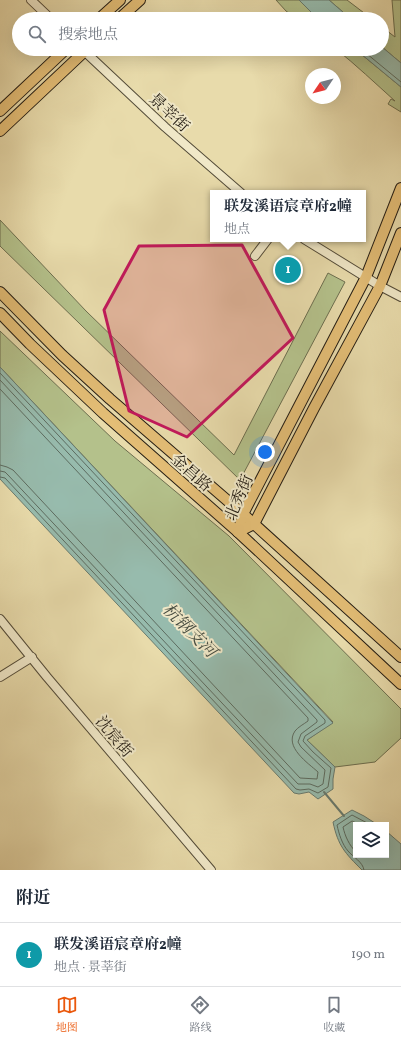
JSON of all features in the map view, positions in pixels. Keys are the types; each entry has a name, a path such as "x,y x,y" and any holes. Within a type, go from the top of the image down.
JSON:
{"main road":[{"path":"107,12 120,0"},
{"path":"127,12 140,0"},
{"path":"0,111 59,56"},
{"path":"0,131 78,56"},
{"name":"北秀街","path":"238,532 244,514 366,277 401,188"},
{"name":"北秀街","path":"238,532 254,524 314,408 380,286 401,233"},
{"name":"金昌路","path":"0,292 104,394 244,514 401,657"},
{"name":"金昌路","path":"0,313 30,344 103,413 238,532 401,684"}],"street":[{"path":"31,0 44,12"},
{"name":"景莘街","path":"90,56 176,136 238,190"},
{"path":"255,256 266,242"},
{"path":"309,242 380,286 401,297"},
{"name":"沈宸街","path":"0,619 209,870"},
{"path":"0,677 32,657"}],"highlighted area":[{"path":"242,245 293,338 187,437 129,411 104,310 139,246"}],"green space":[{"path":"276,0 299,0 311,12 287,12"},
{"path":"329,0 347,0 363,12 343,12"},
{"path":"392,0 401,0 401,63 389,53 389,32 395,37"},
{"path":"344,56 363,56 401,87 401,112 388,104 391,99 395,101"},
{"path":"0,220 86,311 234,455 328,273 345,282 240,480 0,246"},
{"path":"0,331 115,441 229,536 401,709 401,738 375,762 335,767 307,740 333,722 0,367"}],"water":[{"path":"299,0 329,0 343,12 311,12"},
{"path":"389,53 401,63 401,87 363,56 389,56"},
{"path":"0,367 333,723 307,740 335,767 333,789 318,799 309,792 299,794 294,793 0,479"},
{"path":"352,810 373,822 353,822 353,858 389,858 389,834 401,844 401,870 362,870 343,849 337,837 333,822"}],"waterway":[{"name":"杭钢支河","path":"324,792 344,816"}],"place":[{"name":"联发溪语宸章府2幢","path":"288,270"}]}
